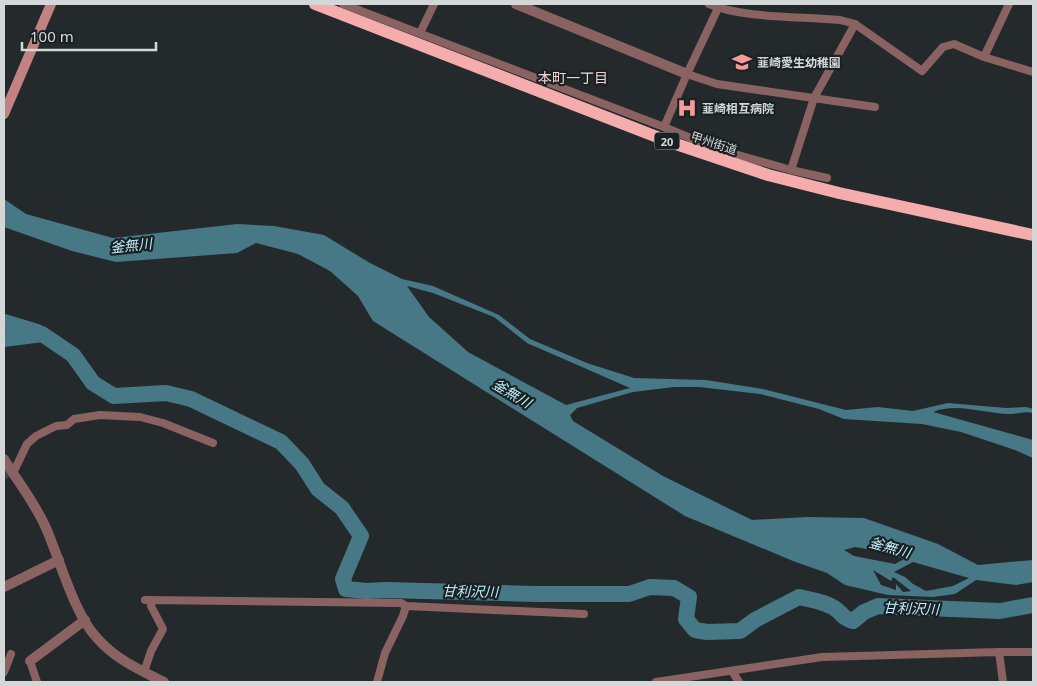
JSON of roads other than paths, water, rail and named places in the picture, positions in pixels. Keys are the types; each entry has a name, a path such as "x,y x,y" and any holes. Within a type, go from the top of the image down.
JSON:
{"highway":[{"name":"甲州街道","path":"315,4 670,142 768,175 1033,235"}],"main road":[{"path":"4,114 51,4"}],"street":[{"path":"343,4 364,8 420,33 664,126 716,148 791,170 827,178"},
{"path":"420,33 434,4"},
{"path":"516,4 686,74 718,84 875,107"},
{"path":"709,4 745,13 840,20 855,24 922,71 943,46 954,44 984,57 1033,72"},
{"path":"984,57 1009,4"},
{"path":"664,126 686,74 719,6"},
{"path":"791,170 814,98 855,24"},
{"path":"15,469 27,444 36,436 56,426 67,425 74,419 91,416 140,417 163,423 213,443"},
{"path":"4,460 31,501 45,527 85,620 96,637 109,650 147,677 164,682"},
{"path":"4,587 59,560"},
{"path":"147,677 151,651 163,629 148,600 401,603 406,606 584,614"},
{"path":"377,682 384,653 403,616 406,606"},
{"path":"26,682 36,681 30,661 85,620"},
{"path":"999,652 1003,682"},
{"path":"656,682 822,657 1033,652"},
{"path":"4,672 11,654"},
{"path":"732,671 739,682"}],"water":[{"name":"釜無川","path":"4,199 26,214 113,238 237,224 274,226 324,235 370,263 402,279 433,286 499,315 530,339 587,363 634,378 706,380 763,389 846,410 878,407 913,411 948,403 1006,408 1026,407 1033,409 1033,413 1010,414 961,408 942,409 933,412 1033,440 1033,458 961,432 922,424 844,419 819,409 760,394 699,387 674,387 633,392 577,408 570,415 573,421 663,476 752,520 807,517 864,518 938,544 978,565 1033,560 1033,582 1016,585 976,580 955,594 933,597 888,595 845,585 827,573 793,561 685,516 373,321 358,296 330,271 298,254 256,243 237,253 116,262 72,251 4,227","holes":["407,286 433,293 494,317 527,343 630,388 566,405 468,352 429,317","855,547 883,552 904,559 895,564 854,556 844,550","913,562 969,578 953,586 926,591 894,572","873,570 891,581 893,577 911,591 903,592 896,584 896,590 881,585"]}],"waterway":[{"path":"4,322 37,332"},
{"name":"甘利沢川","path":"4,339 42,334 73,355 93,383 114,396 166,393 191,399 281,442 302,464 318,489 342,508 361,536 343,579 346,589 366,591 629,594 650,587 674,588 689,597 686,619 695,630 707,632 740,631 755,620 799,597 829,605 845,618 853,621 864,612 878,606 1000,611 1033,605"}],"tunnel":[{"path":"4,476 15,469"}],"place":[{"name":"韮崎愛生幼稚園","path":"742,62"},
{"name":"韮崎相互病院","path":"687,108"}],"district":[{"name":"本町一丁目","path":"573,77"}]}
